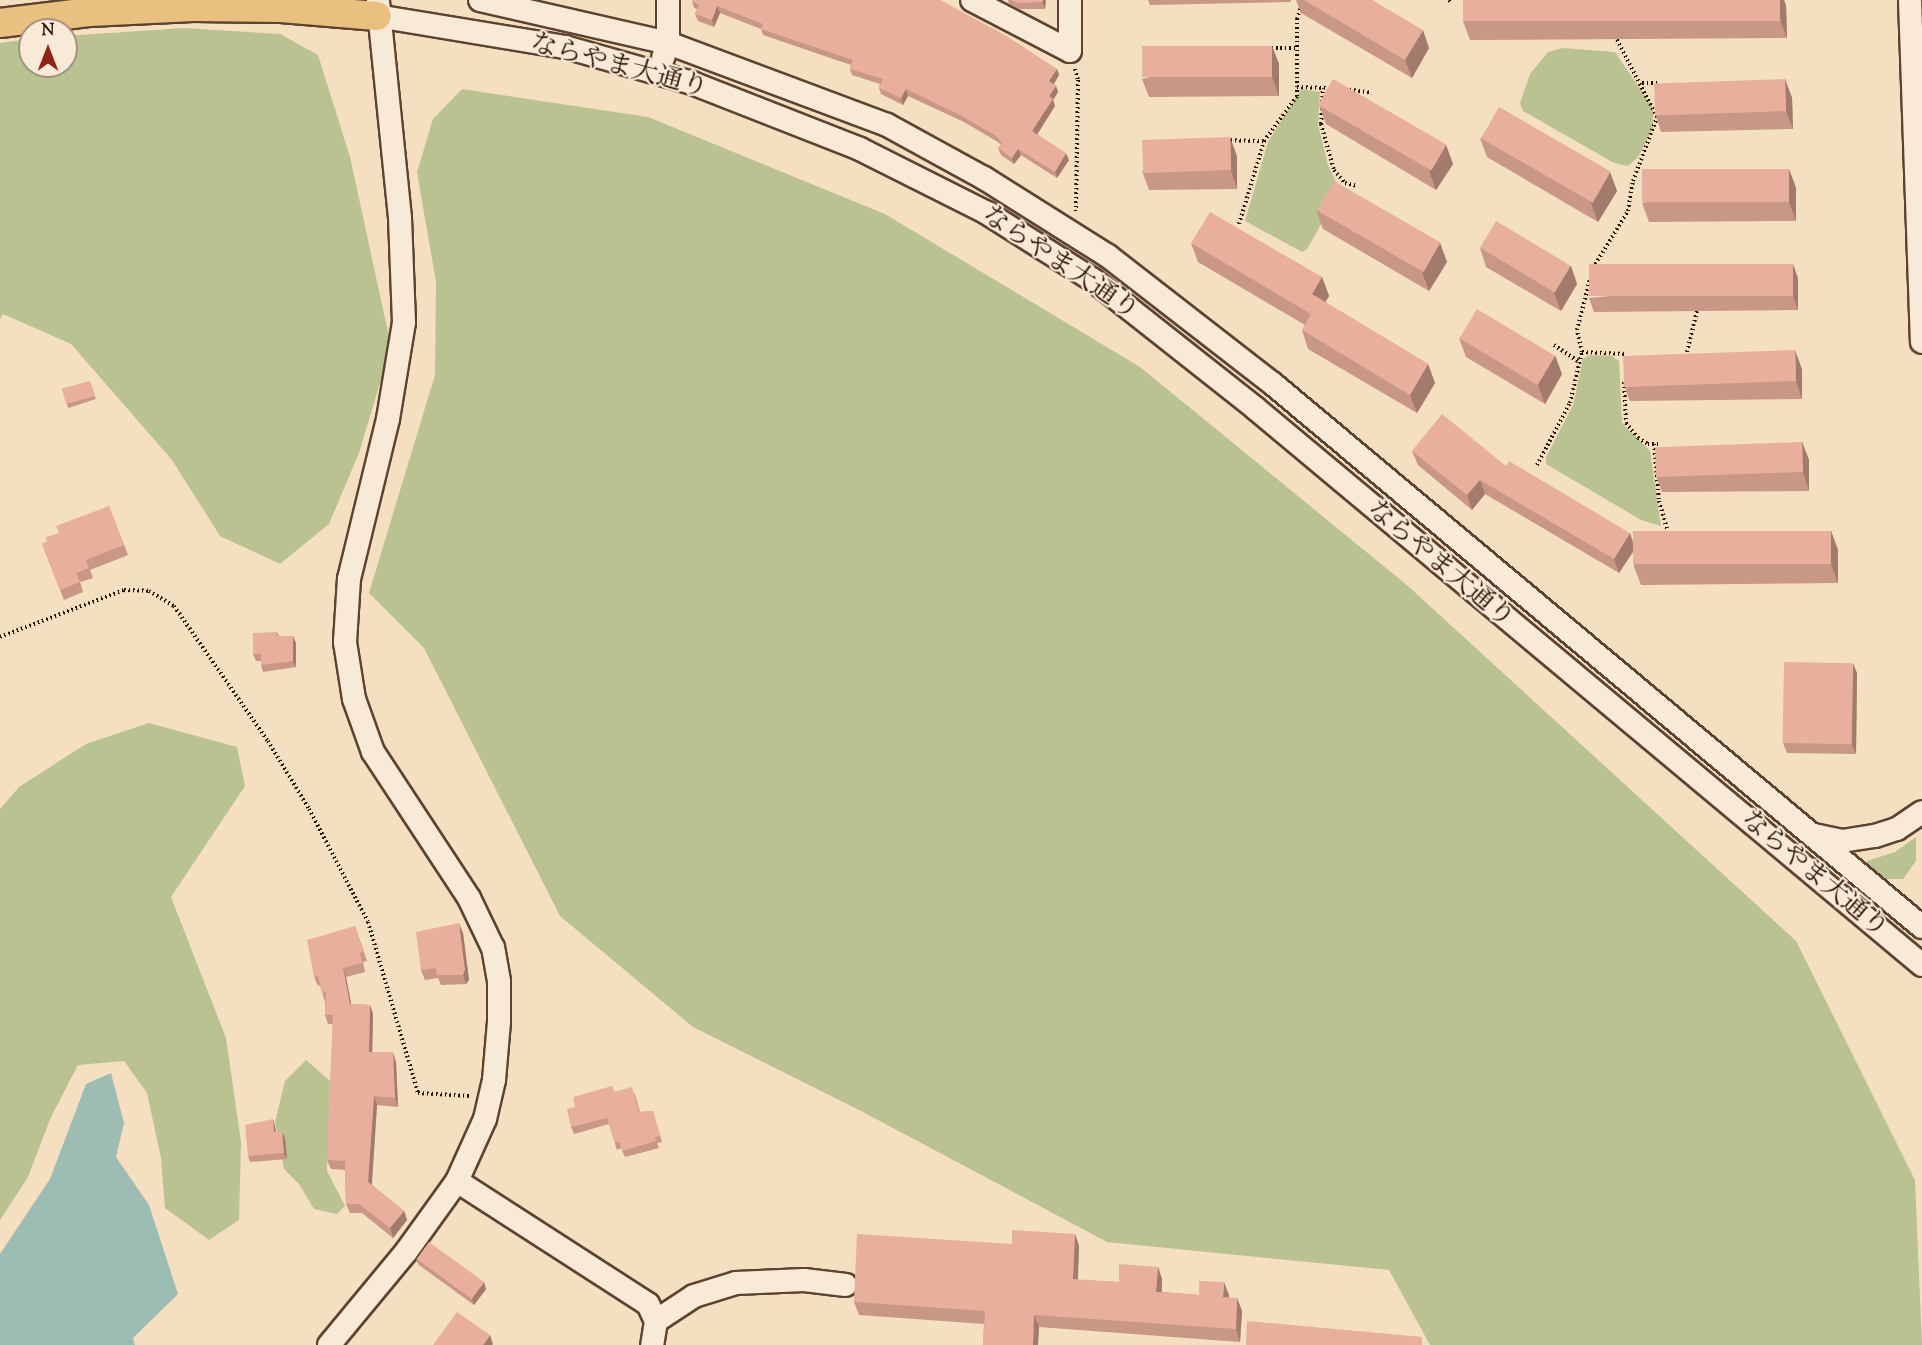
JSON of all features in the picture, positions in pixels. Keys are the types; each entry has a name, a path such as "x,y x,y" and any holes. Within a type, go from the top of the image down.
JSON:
{"main road":[{"name":"ならやま大通り","path":"0,23 90,12 193,7 378,8"}],"street":[{"name":"ならやま大通り","path":"480,0 668,43 887,125 984,178 1108,256 1273,384 1812,835 1921,923"},
{"path":"659,73 668,43 668,0"},
{"path":"972,0 1070,51 1070,0"},
{"path":"1910,0 1922,342"},
{"name":"ならやま大通り","path":"378,8 565,47 659,73 889,163 987,213 1093,280 1255,408 1922,965"},
{"path":"329,1345 406,1251 457,1181 476,1144 489,1097 499,1022 499,981 493,948 470,898 373,752 354,699 345,642 349,579 388,419 404,322 400,218 378,8"},
{"path":"1812,835 1842,841 1875,836 1898,829 1922,812"},
{"path":"1899,946 1921,923"},
{"path":"457,1181 648,1304 656,1321 652,1345"},
{"path":"656,1321 694,1296 736,1283 804,1280 846,1285"}],"path":[{"path":"1239,224 1264,141 1296,96 1297,19 1303,0"},
{"path":"1537,465 1568,409 1582,352 1577,330 1593,267 1628,211 1633,181 1657,123 1656,108 1614,40 1614,31"},
{"path":"1262,48 1296,48"},
{"path":"1070,51 1078,80 1076,214"},
{"path":"1641,83 1664,83"},
{"path":"1297,87 1372,93"},
{"path":"1323,88 1321,124 1327,154 1338,177 1357,186"},
{"path":"1216,138 1264,141"},
{"path":"1687,352 1700,295"},
{"path":"1554,345 1579,362"},
{"path":"1582,352 1635,354"},
{"path":"1624,354 1624,365"},
{"path":"1624,375 1626,423 1638,438 1654,444 1666,444"},
{"path":"1654,444 1659,501 1668,532"},
{"path":"0,637 124,590 149,591 174,606 274,751 368,922 418,1093 489,1097"}],"green space":[{"path":"184,28 280,34 318,55 350,157 391,346 359,453 329,524 280,564 220,536 172,460 71,344 3,314 0,319 0,43 18,41 18,78 78,78 78,35"},
{"path":"1563,48 1615,52 1653,108 1653,128 1638,157 1628,166 1614,163 1523,111 1520,103 1530,74 1548,52"},
{"path":"462,89 648,117 885,214 1140,367 1408,586 1796,941 1915,1180 1922,1345 1430,1345 1389,1270 1107,1242 861,1111 693,1027 560,916 424,648 369,593 435,375 436,282 417,172 433,119"},
{"path":"1301,89 1320,92 1318,124 1328,165 1338,186 1335,200 1307,249 1302,252 1245,221 1268,142"},
{"path":"1589,355 1612,356 1619,361 1622,423 1650,451 1661,526 1641,520 1546,464 1546,457 1573,405 1583,359"},
{"path":"149,723 237,747 245,786 171,897 226,1038 241,1142 239,1220 209,1240 165,1208 161,1158 147,1093 124,1061 78,1065 51,1117 28,1177 0,1220 0,809 19,787 86,744"},
{"path":"1916,837 1916,861 1903,879 1882,879 1861,863 1895,852"},
{"path":"306,1060 330,1081 327,1171 345,1206 337,1214 314,1209 299,1184 284,1169 275,1122 285,1081"}],"water":[{"path":"111,1073 124,1123 116,1157 149,1205 178,1294 133,1338 135,1345 0,1345 0,1254 50,1179 86,1084"}],"building":[{"path":"692,0 940,0 1005,35 1057,69 1049,81 1056,86 1049,96 1053,99 1032,131 1066,153 1055,172 1018,149 1012,158 998,148 1002,143 996,136 962,116 906,89 901,98 879,88 883,79 850,69 853,60 761,29 763,24 717,6 712,20 695,14 699,5"},
{"path":"1011,0 1043,0 1042,2 1017,3"},
{"path":"1304,0 1372,0 1423,30 1405,60"},
{"path":"1463,0 1780,0 1780,21 1463,21"},
{"path":"1142,46 1272,46 1272,77 1142,77"},
{"path":"1333,79 1446,144 1431,170 1318,105"},
{"path":"1785,79 1786,111 1655,116 1654,84"},
{"path":"1499,107 1611,172 1593,203 1481,138"},
{"path":"1230,137 1231,170 1143,173 1142,140"},
{"path":"1642,169 1789,169 1789,202 1642,202"},
{"path":"1334,181 1441,242 1424,272 1317,210"},
{"path":"1210,212 1322,277 1312,294 1428,364 1410,395 1302,330 1311,314 1191,243"},
{"path":"1496,221 1571,266 1555,292 1480,248"},
{"path":"1589,264 1793,264 1793,296 1589,296"},
{"path":"1477,309 1555,356 1537,385 1459,338"},
{"path":"1795,350 1796,381 1624,387 1623,356"},
{"path":"90,381 94,396 66,404 62,389"},
{"path":"1442,414 1506,466 1509,461 1630,533 1614,559 1480,480 1467,495 1412,451"},
{"path":"1802,442 1803,472 1656,477 1655,447"},
{"path":"109,506 124,545 86,560 89,568 76,573 80,582 60,590 42,544 47,542 46,537 59,533 56,526"},
{"path":"1633,531 1831,531 1831,564 1633,564"},
{"path":"277,632 277,636 293,636 293,661 261,665 261,654 253,654 253,633"},
{"path":"1784,662 1853,663 1852,744 1783,743"},
{"path":"459,923 465,970 463,975 437,975 436,968 421,970 416,932"},
{"path":"355,926 363,952 360,953 362,963 343,968 350,1004 370,1005 369,1052 393,1052 395,1098 374,1096 368,1182 404,1211 390,1228 359,1204 346,1204 345,1161 327,1160 333,1015 325,1015 326,992 322,993 318,976 314,977 307,940"},
{"path":"612,1086 614,1092 632,1087 639,1112 653,1111 660,1136 655,1137 656,1141 622,1151 619,1142 615,1143 607,1118 571,1127 567,1109 575,1107 573,1097"},
{"path":"273,1119 274,1132 282,1132 284,1153 248,1156 245,1125"},
{"path":"1012,1230 1075,1234 1073,1279 1119,1282 1119,1264 1158,1267 1156,1292 1199,1295 1199,1281 1224,1282 1223,1297 1237,1298 1236,1329 1034,1315 1033,1345 983,1345 985,1311 854,1302 857,1234 1012,1244"},
{"path":"429,1242 484,1282 472,1299 417,1259"},
{"path":"457,1312 490,1335 483,1345 433,1345"},
{"path":"1247,1321 1422,1337 1422,1345 1246,1345"}]}
